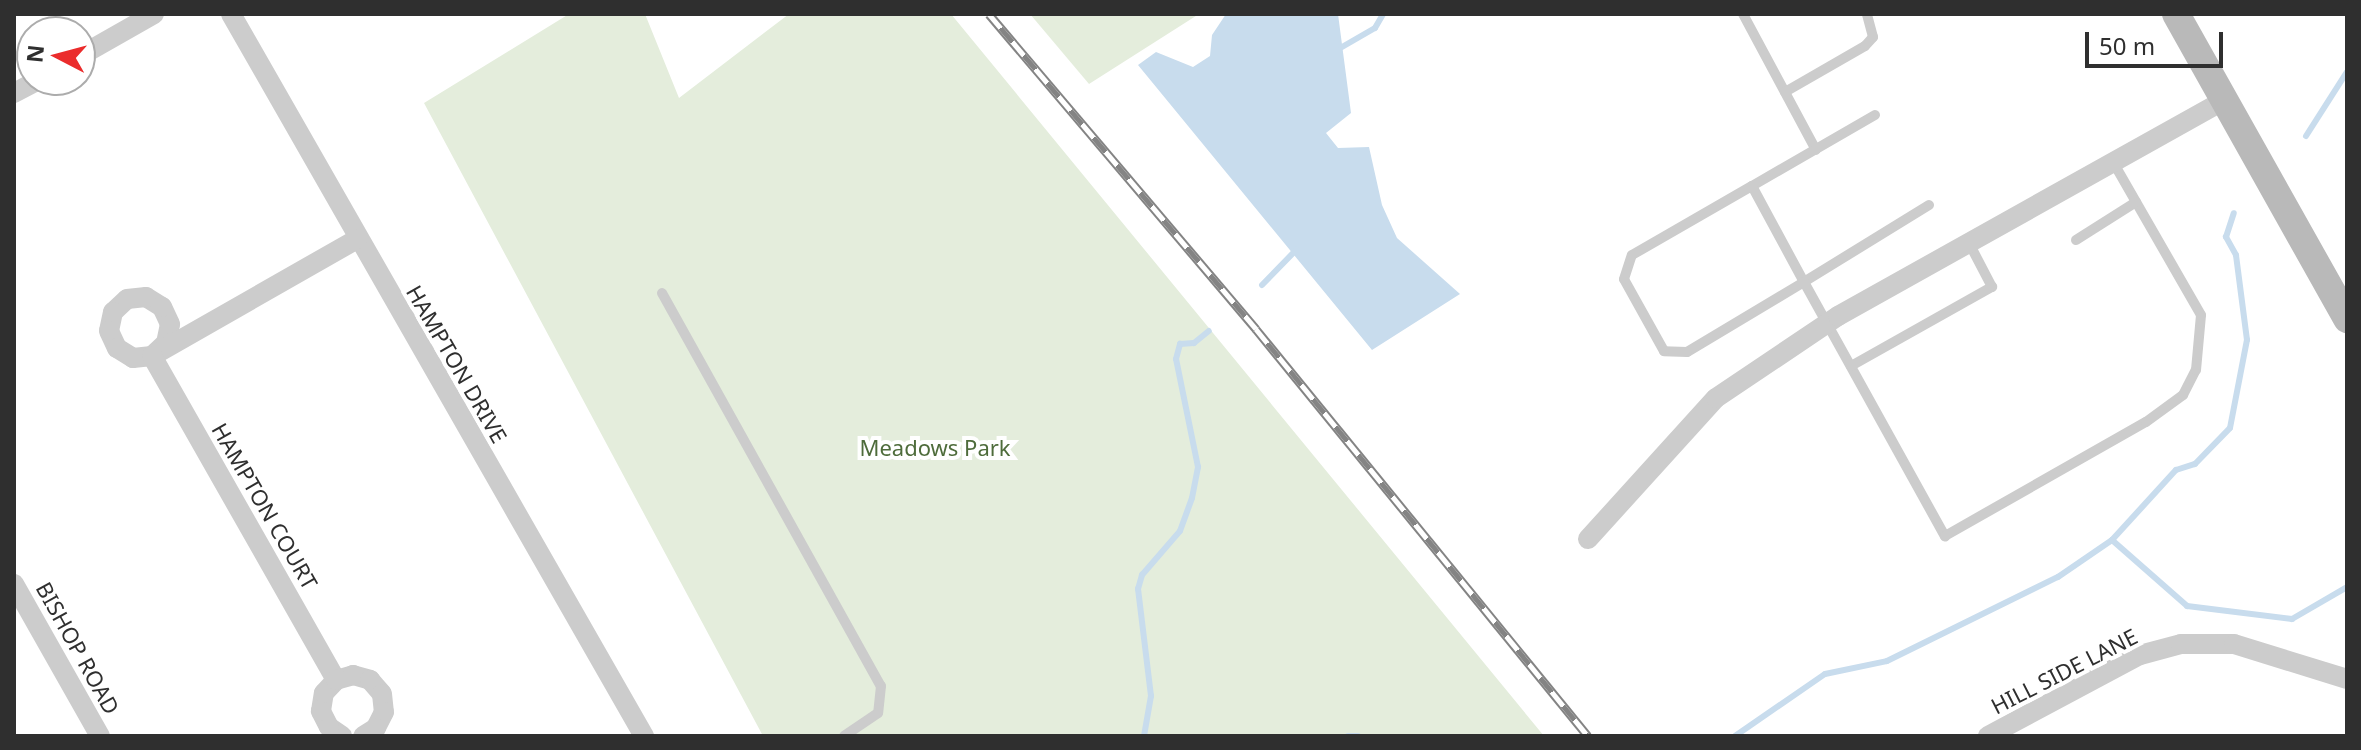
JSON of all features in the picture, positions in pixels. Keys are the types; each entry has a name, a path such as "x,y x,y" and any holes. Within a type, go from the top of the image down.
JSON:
{"main road":[{"path":"2176,14 2347,319"}],"street":[{"path":"96,47 154,14"},
{"name":"HAMPTON DRIVE","path":"231,14 644,736"},
{"path":"1588,539 1716,398 1828,323 2224,100"},
{"name":"HAMPTON COURT","path":"336,680 152,356 357,239"},
{"name":"BISHOP ROAD","path":"14,584 100,736"},
{"name":"HILL SIDE LANE","path":"1988,736 2140,655 2181,644 2234,644 2347,679"},
{"path":"342,736 329,727 321,711 324,693 336,680 353,675 370,680 382,694 384,712 376,728 363,736"}],"lane":[{"path":"1743,14 1816,150"},
{"path":"1785,92 1865,46 1873,37 1867,14"},
{"path":"1875,115 1632,255 1624,279 1664,351 1674,354 1687,352 1929,205"},
{"path":"1752,186 1945,536 2120,437 2183,395 2196,370 2202,333 2201,315 2113,162"},
{"path":"2076,240 2136,202"},
{"path":"1851,366 1992,287 1969,243"},
{"path":"662,293 881,686 878,713 844,736"}],"green space":[{"name":"Meadows Park","path":"569,14 645,14 679,98 789,14 951,14 1544,736 763,736 424,103"},
{"path":"1030,14 1199,14 1089,84"}],"water":[{"path":"1226,14 1338,14 1351,113 1326,133 1338,148 1369,147 1382,205 1397,238 1460,294 1372,350 1138,65 1156,52 1193,67 1210,56 1212,35"}],"waterway":[{"path":"1342,47 1375,28 1383,14"},
{"path":"2306,136 2347,72"},
{"path":"1735,736 1825,674 1887,661 2058,577 2112,540 2176,470 2195,464 2230,428 2247,340 2236,255 2226,237 2234,213"},
{"path":"1262,285 1296,250"},
{"path":"1144,736 1151,696 1138,589 1142,575 1180,531 1192,498 1198,467 1176,359 1180,344 1194,343 1209,331"},
{"path":"2112,540 2187,606 2292,619 2347,587"},
{"path":"1348,736 1358,736"}],"railway":[{"path":"989,14 1256,329 1588,736"}]}
